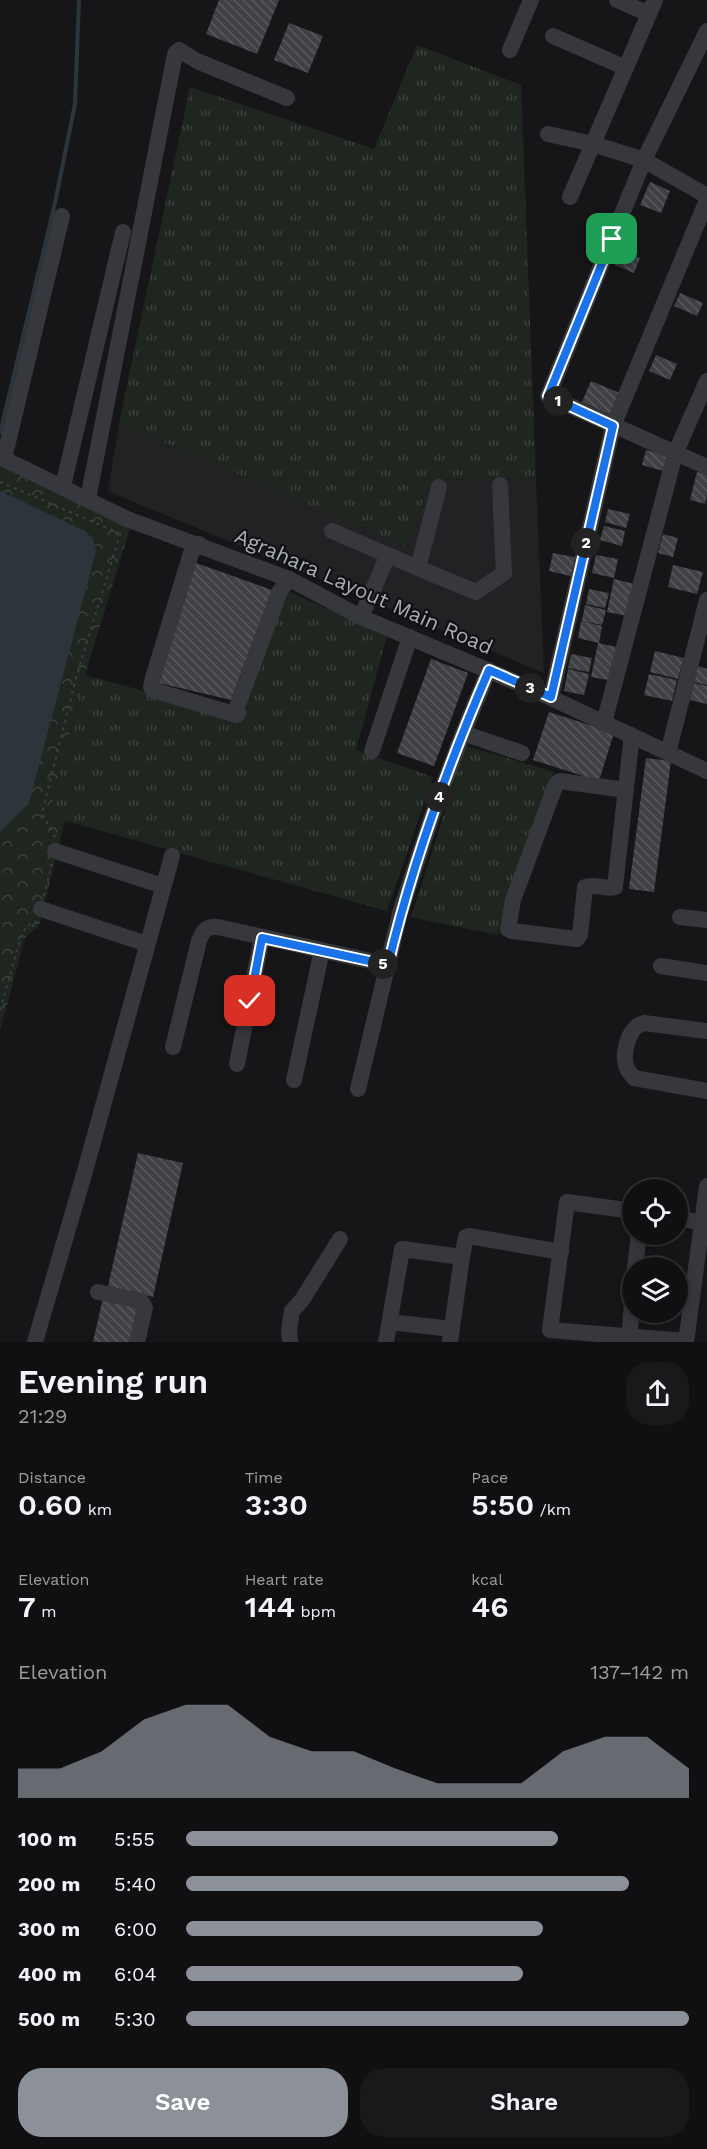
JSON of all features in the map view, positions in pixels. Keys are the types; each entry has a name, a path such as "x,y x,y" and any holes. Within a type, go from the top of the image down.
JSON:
{"street":[{"path":"510,50 531,0"},
{"path":"570,197 652,7 617,0"},
{"path":"707,31 644,160 548,396 707,467"},
{"path":"553,36 626,68"},
{"path":"88,499 175,54 179,50 197,61 286,98"},
{"path":"548,134 593,144 644,160 707,198 613,426 551,697"},
{"path":"2,458 62,216"},
{"path":"63,486 123,232"},
{"path":"604,723 675,454 707,381"},
{"name":"Agrahara Layout Main Road","path":"2,458 88,499 123,526 199,544 289,579 361,617 551,697 707,771"},
{"path":"332,531 476,592 504,573 500,485"},
{"path":"418,568 439,487"},
{"path":"199,544 190,553 152,681 153,690 237,715 237,707 280,591 289,579"},
{"path":"361,617 388,555"},
{"path":"668,753 707,600"},
{"path":"372,751 410,637"},
{"path":"358,1089 400,913 432,816 489,670"},
{"path":"463,733 522,753"},
{"path":"626,790 560,781 556,784 513,900 508,929 577,939 580,935 585,887 588,885 610,889 615,887 626,790 632,735"},
{"path":"54,851 163,886"},
{"path":"35,1342 171,856"},
{"path":"40,909 147,944"},
{"path":"680,917 707,920"},
{"path":"173,1047 202,931 210,926 388,965"},
{"path":"237,1064 262,938"},
{"path":"294,1080 322,950"},
{"path":"661,966 707,973"},
{"path":"707,1031 637,1024 631,1031 624,1060 628,1071 634,1078 707,1091"},
{"path":"688,1279 702,1223 707,1186"},
{"path":"622,1210 567,1202 549,1336 686,1342 686,1323"},
{"path":"688,1220 702,1223"},
{"path":"390,1322 451,1336 466,1237 561,1252"},
{"path":"290,1342 292,1311 302,1300 340,1239"},
{"path":"386,1342 402,1249 462,1257"},
{"path":"98,1292 141,1301 145,1308 137,1342"},
{"path":"629,1339 630,1323"}],"path":[{"path":"0,482 123,526 76,678 42,813 55,835 54,851 40,909 35,923 27,926 22,934 0,1010"}],"shaded area":[{"path":"119,423 407,547 430,480 536,478 544,673 108,491"},
{"path":"0,491 81,529 93,538 96,551 29,803 0,832"}],"green space":[{"path":"417,45 521,85 536,478 430,480 407,547 119,423 190,87 374,149"},
{"path":"0,466 130,528 85,675 49,815 65,820 39,926 25,938 0,1031"},
{"path":"281,588 387,636 356,750 433,777 387,911 48,816 85,675 239,721"},
{"path":"466,746 554,772 505,902 498,935 411,917"}],"building":[{"path":"219,0 279,0 257,54 206,34"},
{"path":"289,23 323,36 308,73 274,60"},
{"path":"650,182 670,191 661,213 640,205"},
{"path":"621,250 640,258 634,273 615,265"},
{"path":"680,293 703,303 697,316 674,306"},
{"path":"656,355 677,364 670,380 649,371"},
{"path":"591,381 620,393 611,415 582,402"},
{"path":"646,450 668,456 663,471 642,465"},
{"path":"697,472 707,474 705,504 690,500"},
{"path":"608,509 630,514 626,528 605,522"},
{"path":"604,526 625,531 622,546 600,540"},
{"path":"663,534 678,538 673,557 658,553"},
{"path":"553,553 579,558 575,577 549,571"},
{"path":"596,555 618,559 614,578 592,573"},
{"path":"196,563 272,590 231,700 159,683"},
{"path":"673,565 703,572 697,594 668,587"},
{"path":"614,579 635,584 628,616 607,612"},
{"path":"589,589 609,593 605,608 586,604"},
{"path":"585,605 606,610 602,625 582,621"},
{"path":"581,621 602,626 599,643 578,638"},
{"path":"598,643 621,648 613,681 591,677"},
{"path":"655,651 684,658 678,679 650,672"},
{"path":"571,654 592,658 589,672 568,668"},
{"path":"431,659 468,673 434,766 397,753"},
{"path":"698,666 707,669 707,685 694,682"},
{"path":"568,669 589,674 584,695 564,691"},
{"path":"649,674 677,680 672,701 644,695"},
{"path":"694,683 707,686 707,704 690,700"},
{"path":"549,712 614,733 599,781 533,760"},
{"path":"646,758 671,761 654,892 629,889"},
{"path":"138,1153 183,1163 153,1297 108,1286"},
{"path":"103,1298 141,1306 133,1342 93,1342"}],"waterway":[{"path":"0,433 55,203 75,104 79,0"}],"route":[{"path":"250,1001 262,938 388,965 400,913 432,816 489,670 551,697 613,426 548,396 612,239"}]}
